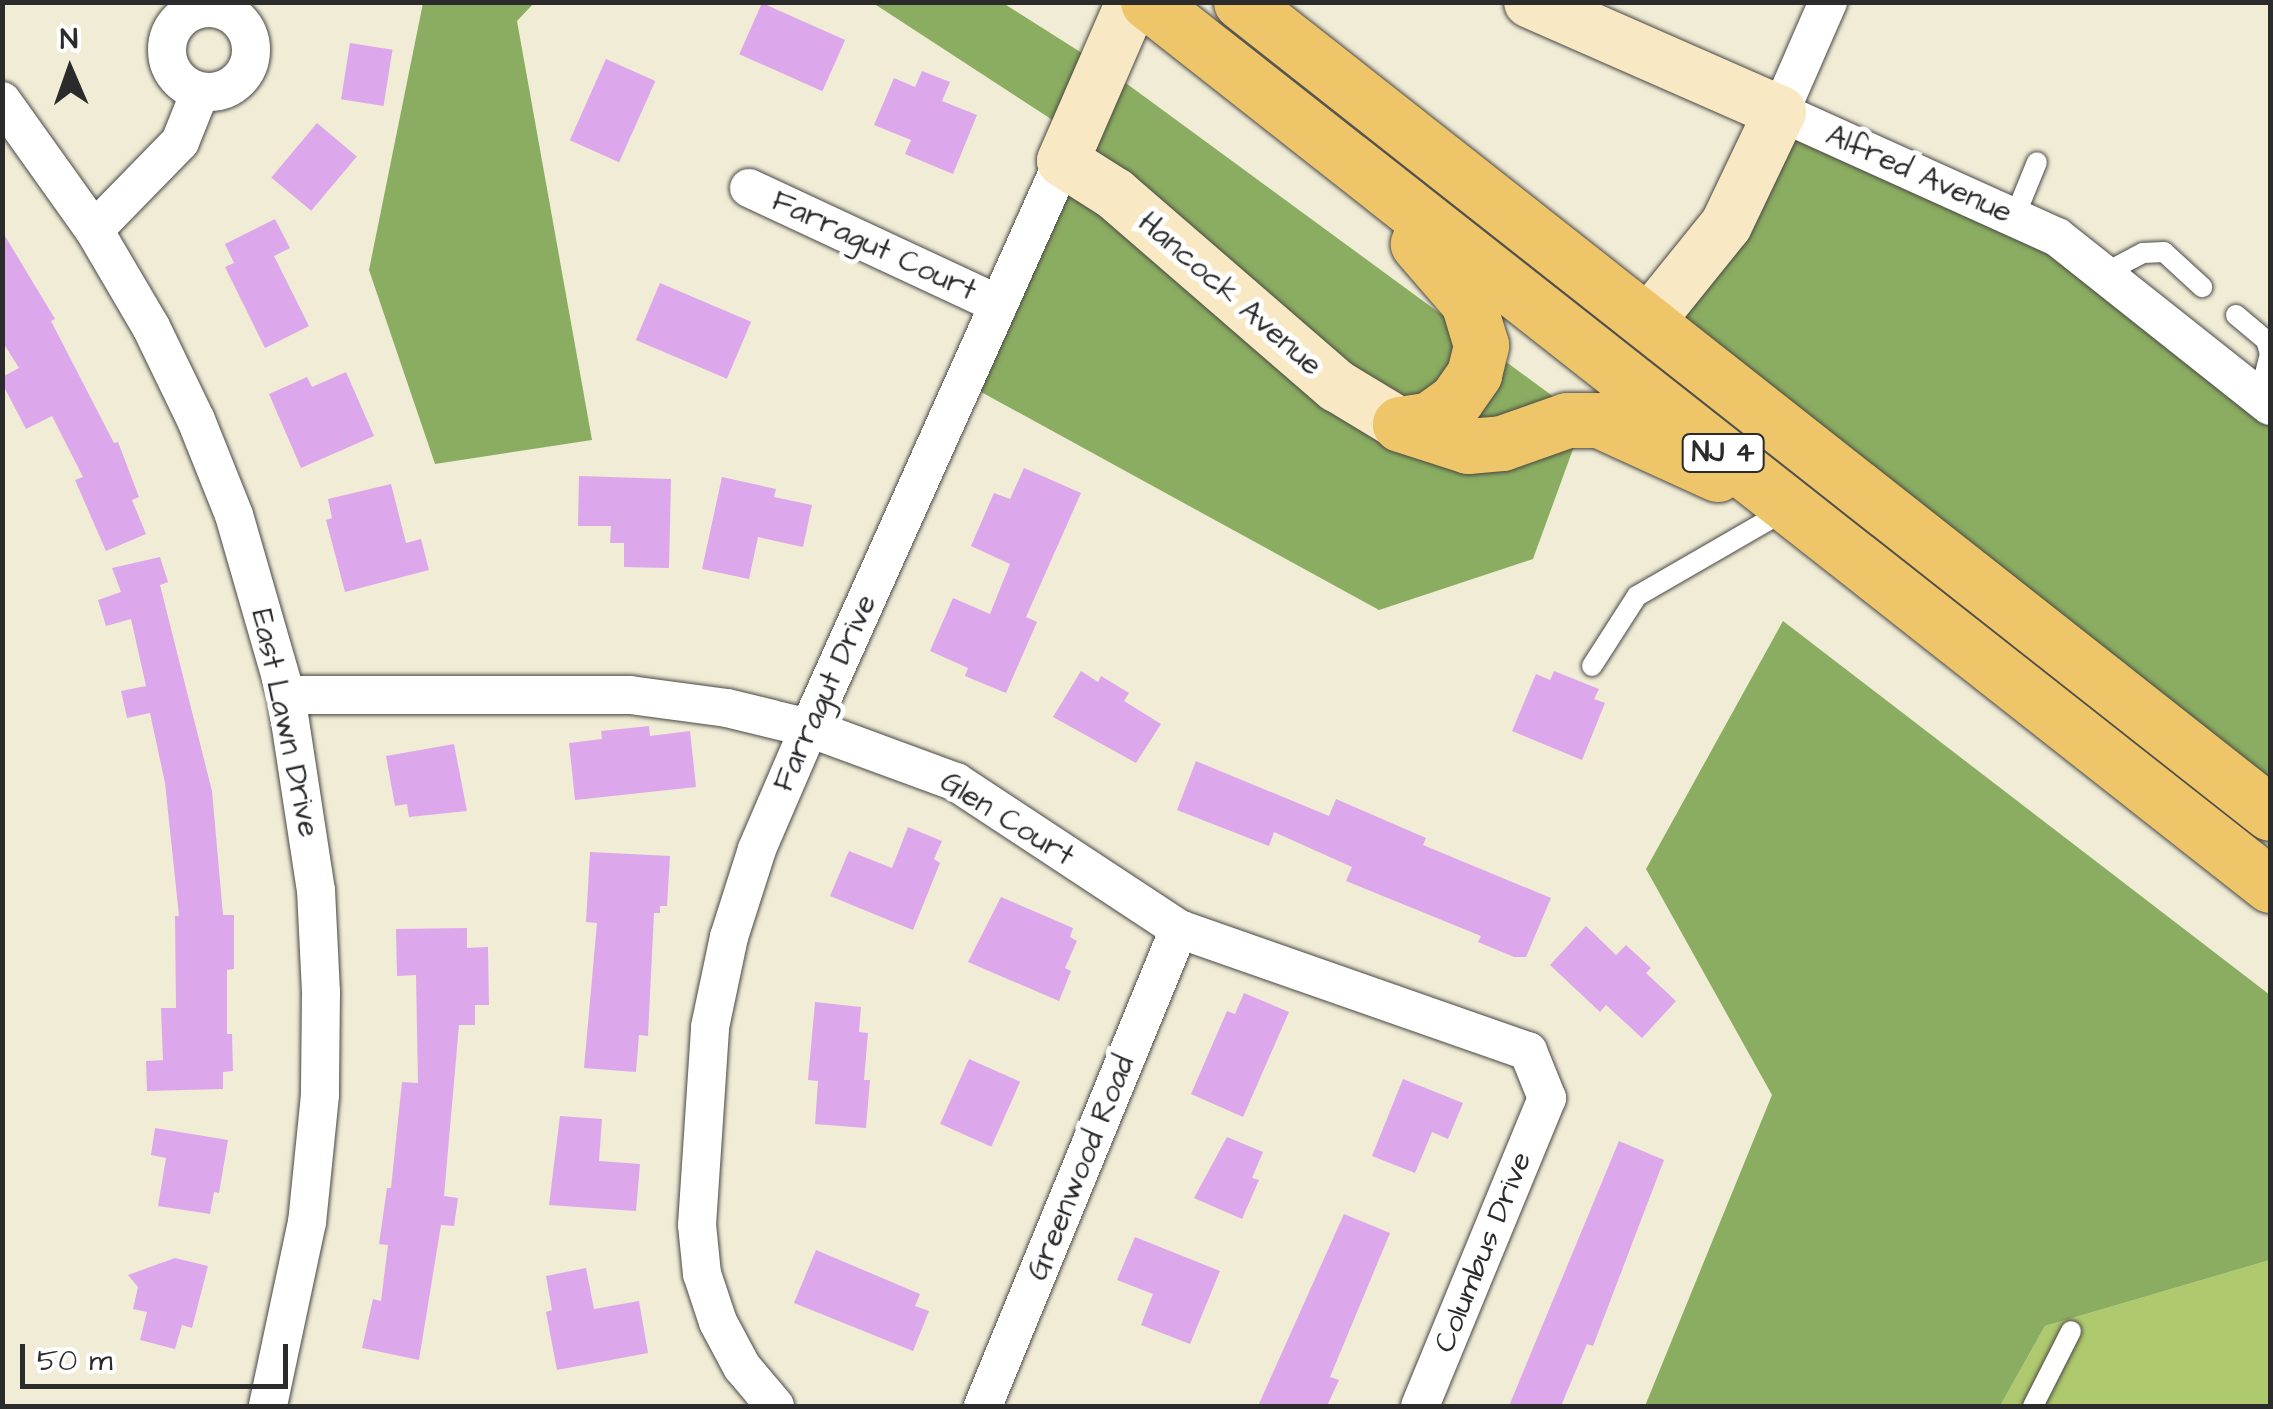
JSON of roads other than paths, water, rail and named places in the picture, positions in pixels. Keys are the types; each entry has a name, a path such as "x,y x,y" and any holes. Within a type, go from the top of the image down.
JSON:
{"highway":[{"name":"NJ 4","path":"1241,2 2270,813"},
{"name":"NJ 4","path":"1152,9 1300,118 2270,885"},
{"path":"1300,118 1448,276 1475,316 1481,345 1467,389 1430,418 1400,424"},
{"path":"1400,424 1468,446 1512,440 1566,420 1599,420 1792,507"}],"street":[{"name":"Alfred Avenue","path":"1530,2 2058,238 2265,401"},
{"path":"1647,323 1726,225 1828,2"},
{"name":"Farragut Drive","path":"775,1406 742,1367 718,1322 702,1274 696,1224 710,1027 729,937 757,849 1063,161 1152,9"},
{"path":"94,230 180,142 200,92"},
{"name":"East Lawn Drive","path":"2,101 94,230 151,327 234,515 286,695 304,788 316,890 320,1078 307,1222 268,1406"},
{"name":"Hancock Avenue","path":"1063,161 1115,194 1337,386 1400,424"},
{"name":"Farragut Court","path":"749,188 998,304"},
{"name":"Glen Court","path":"286,695 630,695 727,708 810,728 956,782 1179,929 1528,1051 1547,1098"},
{"name":"Greenwood Road","path":"983,1406 1179,929"},
{"name":"Columbus Drive","path":"1420,1406 1547,1098"}],"lane":[{"path":"2014,216 2037,162"},
{"path":"2105,273 2144,253 2164,252 2202,287"},
{"path":"2236,315 2266,340 2270,354 2265,401"},
{"path":"1592,666 1638,596 1792,507"},
{"path":"2034,1406 2071,1331"}]}
